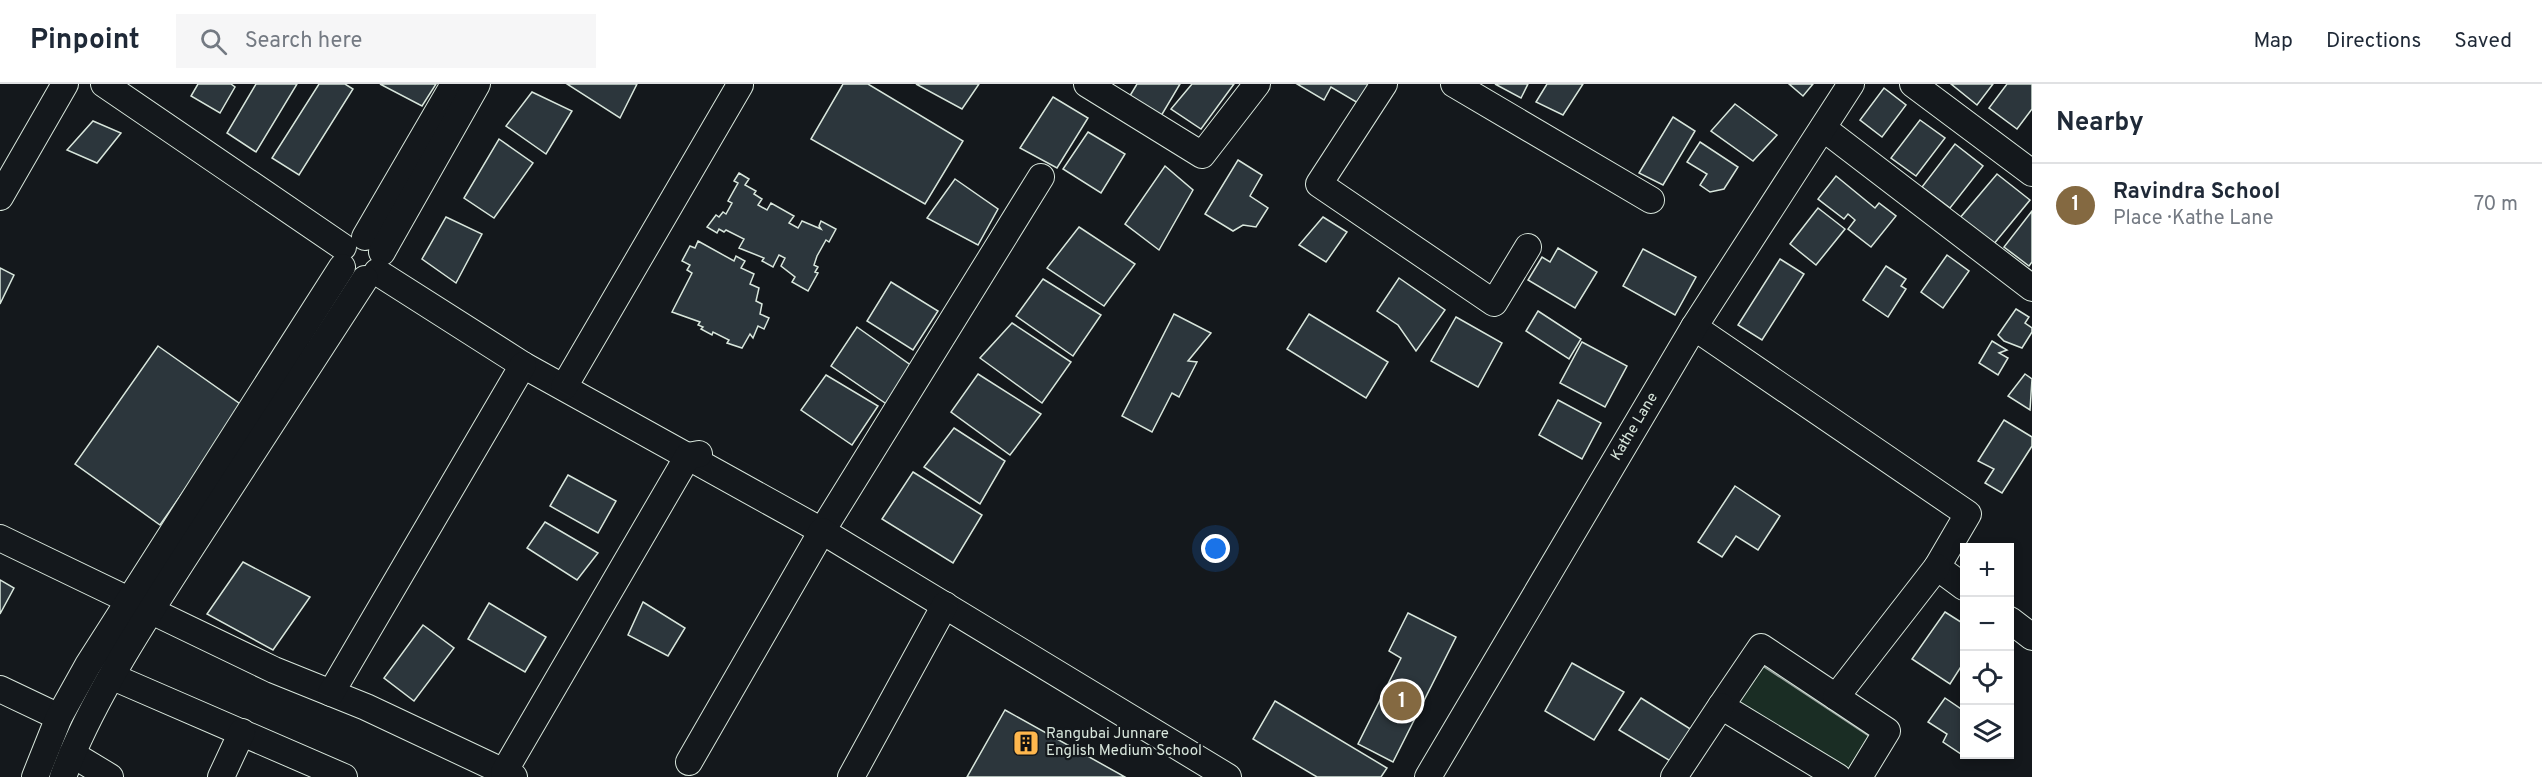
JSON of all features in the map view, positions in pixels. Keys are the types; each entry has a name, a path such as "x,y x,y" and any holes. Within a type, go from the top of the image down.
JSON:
{"street":[{"path":"0,197 65,84"},
{"path":"104,84 523,365 693,455 1228,777"},
{"path":"439,129 454,84"},
{"path":"110,777 67,765 113,676 439,129 477,84"},
{"path":"1088,84 1202,155 1257,84"},
{"path":"1384,84 1319,184 1494,303 1528,247"},
{"path":"1454,84 1651,200"},
{"name":"Kathe Lane","path":"1428,777 1694,327 1851,84"},
{"path":"1913,84 2032,173"},
{"path":"564,387 740,85"},
{"path":"1823,128 2032,288"},
{"path":"688,762 822,531 1041,177"},
{"path":"35,777 59,717 129,598 362,259"},
{"path":"1694,327 1968,514 1937,567 1836,697"},
{"path":"331,693 523,365"},
{"path":"0,538 129,598 274,670 331,693 509,774 693,455"},
{"path":"1937,567 1960,583"},
{"path":"850,777 945,605"},
{"path":"2014,623 2032,637"},
{"path":"1674,777 1761,647 1887,731 1859,777"},
{"path":"113,676 345,777"},
{"path":"0,689 59,717"},
{"path":"1721,706 1838,777"},
{"path":"221,777 242,732"}],"green space":[{"path":"1763,666 1869,736 1848,770 1738,703"}],"building":[{"path":"198,84 231,84 235,87 220,113 191,96"},
{"path":"256,84 297,84 256,152 227,133"},
{"path":"319,84 345,84 353,89 299,175 272,158"},
{"path":"380,84 436,84 422,106"},
{"path":"567,84 637,84 620,118"},
{"path":"843,84 868,84 963,141 925,204 811,139"},
{"path":"916,84 979,84 962,109"},
{"path":"1137,84 1180,84 1161,116 1128,99"},
{"path":"1192,84 1234,84 1201,129 1171,109"},
{"path":"1297,84 1370,84 1358,103 1331,87 1324,100"},
{"path":"1495,84 1528,84 1521,98"},
{"path":"1547,84 1583,84 1563,115 1536,102"},
{"path":"1789,84 1813,84 1803,96"},
{"path":"1951,84 1993,84 1977,105"},
{"path":"2007,84 2032,84 2032,109 2017,129 1989,108"},
{"path":"1884,88 1906,105 1882,137 1860,120"},
{"path":"532,92 572,111 546,154 506,126"},
{"path":"1053,97 1088,118 1057,168 1020,148"},
{"path":"1735,104 1777,135 1753,161 1711,131"},
{"path":"1673,117 1695,131 1663,185 1639,173"},
{"path":"1920,120 1945,138 1916,176 1891,158"},
{"path":"93,121 121,133 97,163 67,150"},
{"path":"1088,132 1125,154 1101,193 1063,169"},
{"path":"499,139 533,163 494,218 464,198"},
{"path":"1700,142 1738,167 1724,189 1710,192 1700,185 1707,174 1687,162"},
{"path":"1955,144 1983,166 1950,208 1922,187"},
{"path":"1238,160 1262,175 1250,196 1268,208 1256,227 1243,225 1233,231 1205,214"},
{"path":"1165,166 1193,190 1159,250 1125,224"},
{"path":"739,173 749,179 745,185 756,191 754,194 762,199 758,205 767,210 771,203 794,216 789,223 798,228 802,221 821,229 819,226 821,221 836,229 829,242 826,240 817,256 814,265 818,267 815,272 818,273 808,291 792,282 795,277 781,266 785,258 779,255 773,267 762,261 764,258 739,248 744,239 726,230 724,232 719,229 717,233 707,227 716,215 719,217 723,212 726,214 732,203 728,201 738,183 734,181"},
{"path":"1997,174 2030,200 1993,245 1959,219"},
{"path":"1836,176 1875,208 1879,203 1896,216 1871,247 1848,229 1855,220 1848,214 1844,219 1818,199"},
{"path":"955,179 998,209 978,245 927,218"},
{"path":"1818,208 1845,229 1816,265 1790,244"},
{"path":"2032,211 2032,262 2029,266 2004,247"},
{"path":"446,217 482,234 456,283 422,259"},
{"path":"1323,217 1347,232 1326,262 1299,245"},
{"path":"1079,227 1135,264 1104,306 1047,268"},
{"path":"698,241 734,261 736,256 745,261 741,268 754,274 750,284 759,288 756,301 762,304 760,314 769,318 764,329 758,326 753,338 750,334 742,348 727,343 729,340 713,332 712,335 701,329 703,327 698,325 700,322 672,312 692,273 687,270 690,265 682,261 690,246 695,248"},
{"path":"1558,248 1597,272 1575,308 1528,280 1542,257 1550,262"},
{"path":"1643,249 1696,277 1675,315 1623,286"},
{"path":"1947,255 1969,271 1943,308 1921,292"},
{"path":"1780,259 1804,274 1762,340 1738,325"},
{"path":"1886,266 1906,279 1901,286 1906,289 1888,317 1863,300"},
{"path":"0,268 14,275 0,304"},
{"path":"1399,278 1445,310 1416,351 1398,325 1377,311"},
{"path":"1043,279 1101,315 1073,356 1016,316"},
{"path":"891,282 938,311 913,350 867,321"},
{"path":"2016,309 2029,317 2025,323 2032,328 2022,348 2004,341 1998,335"},
{"path":"1538,311 1581,339 1569,359 1526,331"},
{"path":"1174,314 1211,333 1188,361 1197,362 1179,397 1172,393 1152,432 1122,416"},
{"path":"1309,314 1388,362 1366,398 1287,349"},
{"path":"1456,317 1502,343 1478,387 1431,361"},
{"path":"1012,323 1071,362 1042,403 980,358"},
{"path":"857,327 912,366 888,405 831,366"},
{"path":"1992,341 2007,350 1999,353 2008,358 1998,375 1979,363"},
{"path":"1582,342 1627,366 1605,407 1560,383"},
{"path":"158,346 243,406 160,525 75,464"},
{"path":"978,374 1041,414 1010,455 951,412"},
{"path":"2025,374 2032,379 2030,410 2008,396"},
{"path":"826,375 878,406 852,445 801,410"},
{"path":"1558,400 1601,423 1582,459 1539,435"},
{"path":"2004,420 2032,437 2032,446 2002,493 1985,483 1994,469 1978,461"},
{"path":"954,428 1005,461 980,504 924,467"},
{"path":"913,472 982,515 953,563 882,519"},
{"path":"568,475 616,501 598,533 550,506"},
{"path":"1735,486 1780,516 1758,550 1736,536 1722,557 1698,542"},
{"path":"545,522 598,553 577,580 527,548"},
{"path":"243,562 310,597 273,650 207,614"},
{"path":"0,580 14,588 0,614"},
{"path":"643,602 685,628 668,656 628,635"},
{"path":"489,603 546,637 525,672 468,639"},
{"path":"1945,612 1960,621 1960,668 1950,684 1912,659"},
{"path":"1408,613 1456,637 1393,762 1358,744 1401,658 1389,651"},
{"path":"423,625 454,648 414,701 384,678"},
{"path":"1572,663 1624,692 1594,740 1545,711"},
{"path":"1641,698 1692,730 1672,762 1619,730"},
{"path":"1945,698 1960,708 1960,753 1943,742 1947,734 1928,722"},
{"path":"1275,701 1387,768 1381,777 1317,777 1253,739"},
{"name":"Rangubai Junnare English Medium School","path":"1005,710 1125,777 967,777"}],"place":[{"name":"Ravindra School","path":"1402,701"},
{"name":"Rangubai Junnare English Medium School","path":"1026,743"}]}
